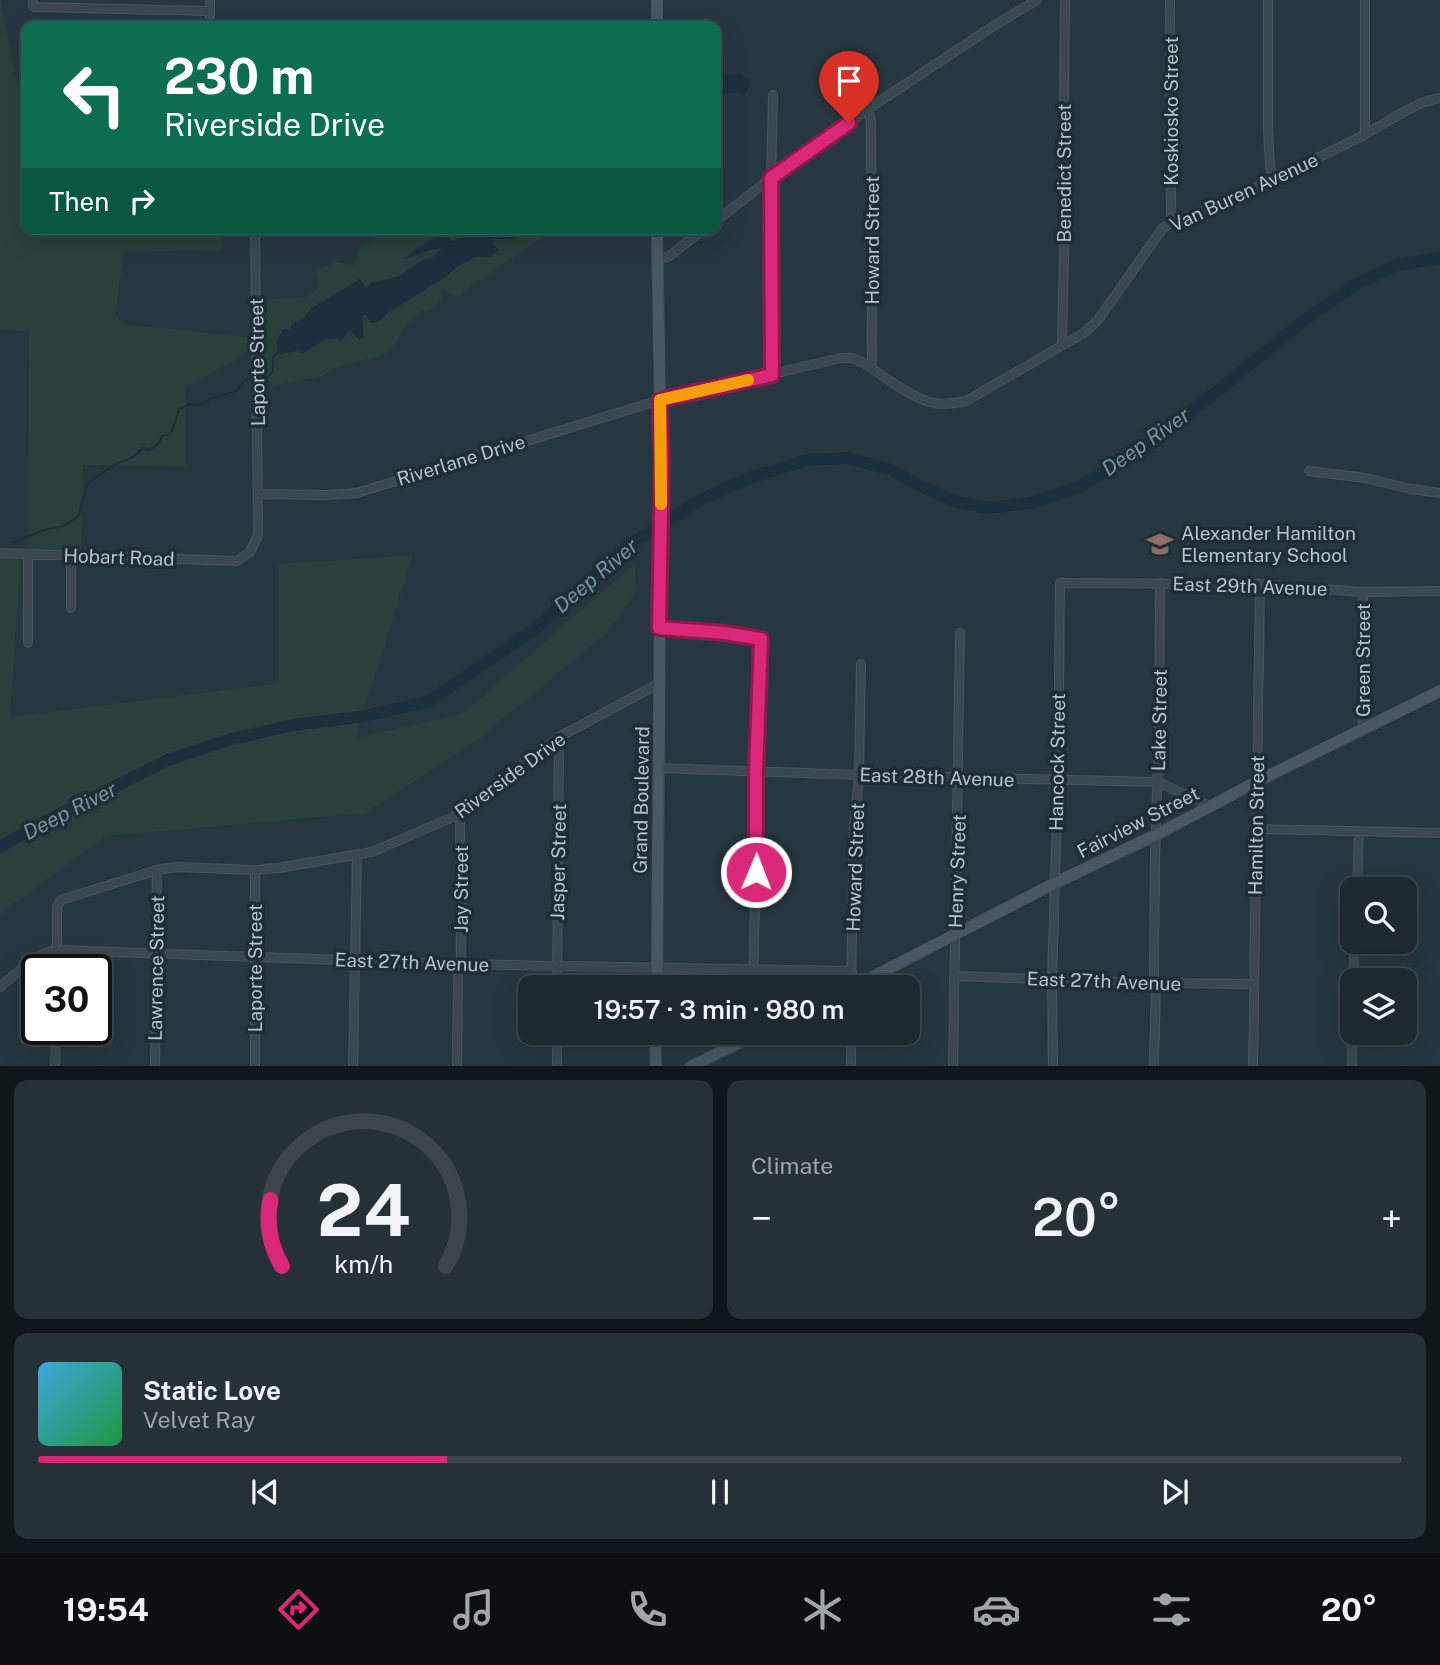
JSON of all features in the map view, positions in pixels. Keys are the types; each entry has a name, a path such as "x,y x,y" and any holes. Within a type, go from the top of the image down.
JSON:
{"street":[{"path":"210,0 210,21"},
{"path":"657,0 657,21"},
{"path":"721,216 868,109 1037,0"},
{"name":"Benedict Street","path":"1062,345 1066,167 1065,0"},
{"name":"Koskiosko Street","path":"1170,0 1171,222"},
{"path":"1268,0 1268,129 1270,168 1276,179"},
{"path":"1365,0 1365,134"},
{"path":"33,4 121,5 210,12"},
{"name":"Howard Street","path":"859,71 871,122 872,368"},
{"path":"772,375 773,95"},
{"name":"Van Buren Avenue","path":"660,400 841,358 852,358 919,398 936,404 966,401 1084,333 1098,320 1162,229 1171,222 1204,211 1276,179 1427,100 1440,98"},
{"name":"Laporte Street","path":"237,561 250,552 258,535 255,235"},
{"name":"Grand Boulevard","path":"657,235 662,461 658,975"},
{"path":"657,258 668,257 696,235"},
{"name":"Riverlane Drive","path":"258,494 326,495 357,492 660,400"},
{"path":"1309,471 1365,478 1440,493"},
{"name":"Hobart Road","path":"0,552 237,561"},
{"path":"28,554 28,643"},
{"path":"71,555 71,608"},
{"name":"East 29th Avenue","path":"1060,583 1260,584 1363,592 1440,591"},
{"name":"Hancock Street","path":"1053,1066 1052,980 1060,583"},
{"name":"Lake Street","path":"1154,1066 1160,583"},
{"name":"Hamilton Street","path":"1253,1066 1260,584"},
{"name":"Green Street","path":"1363,592 1363,729"},
{"path":"659,628 725,633 761,639 756,772 754,975"},
{"name":"Henry Street","path":"953,1066 960,634"},
{"name":"Howard Street","path":"852,975 854,827 859,775 861,664"},
{"name":"Riverside Drive","path":"57,950 57,907 61,900 157,870 177,867 255,870 309,864 372,852 460,814 559,737 660,683"},
{"name":"Fairview Street","path":"876,975 1440,691"},
{"name":"Jasper Street","path":"557,975 559,737"},
{"name":"East 28th Avenue","path":"659,768 1158,782 1210,806"},
{"name":"Jay Street","path":"457,1066 460,814"},
{"path":"1256,829 1440,833"},
{"path":"1357,877 1359,832"},
{"path":"353,1066 357,855"},
{"name":"Lawrence Street","path":"155,1066 157,870"},
{"name":"Laporte Street","path":"255,870 255,1066"},
{"path":"0,987 40,956 57,950 57,954"},
{"name":"East 27th Avenue","path":"57,950 557,967 852,971"},
{"name":"East 27th Avenue","path":"954,976 1254,984"},
{"path":"55,1066 56,1045"},
{"path":"557,1045 557,1066"},
{"path":"655,1045 656,1066"},
{"path":"690,1066 731,1045"},
{"path":"851,1045 851,1066"},
{"path":"1352,1045 1352,1066"}],"green space":[{"path":"0,0 21,101 21,235 221,235 222,250 124,252 115,314 123,324 246,337 248,353 186,387 186,467 83,465 81,550 28,549 29,331 0,330"},
{"path":"382,235 545,235 459,295 443,288 440,291 443,300 408,323 390,351 338,366 322,376 272,386 266,379 264,300 307,297 319,286 316,270 337,262 354,265 361,246"},
{"path":"0,552 21,553 10,717 279,683 279,564 413,555 355,738 462,714 635,563 636,592 608,632 479,739 366,813 106,836 0,914"}],"water":[{"path":"740,74 746,77 751,81 747,92 721,96 722,75"},
{"path":"439,235 451,235 450,239 454,241 466,235 520,235 513,240 494,239 493,245 499,250 490,257 476,257 458,266 379,321 370,323 366,315 362,316 364,338 359,340 350,330 341,341 337,338 326,339 302,354 299,351 280,354 277,345 282,330 290,329 291,325 307,315 310,309 360,279 366,288 371,283 399,276 424,259 432,258 442,248 404,259"}],"waterway":[{"name":"Deep River","path":"0,847 34,827 168,760 231,739 293,725 359,717 428,702 535,629 628,546 700,500 749,478 807,460 847,458 892,470 957,502 986,508 1031,503 1079,487 1143,449 1306,319 1358,283 1397,265 1440,258"},
{"path":"264,380 273,372 273,357 278,352"},
{"path":"12,543 44,530 64,526 79,516 87,484 143,448 149,450 159,443 162,436 170,434 179,409 191,404 201,405 210,399 236,391 244,381 251,379"}],"slow traffic":[{"path":"661,504 660,400 748,380"}],"place":[{"name":"Alexander Hamilton Elementary School","path":"1160,544"}],"route":[{"path":"756,872 756,772 761,639 725,633 659,628 662,461 660,400 772,375 771,178 849,123"}]}
